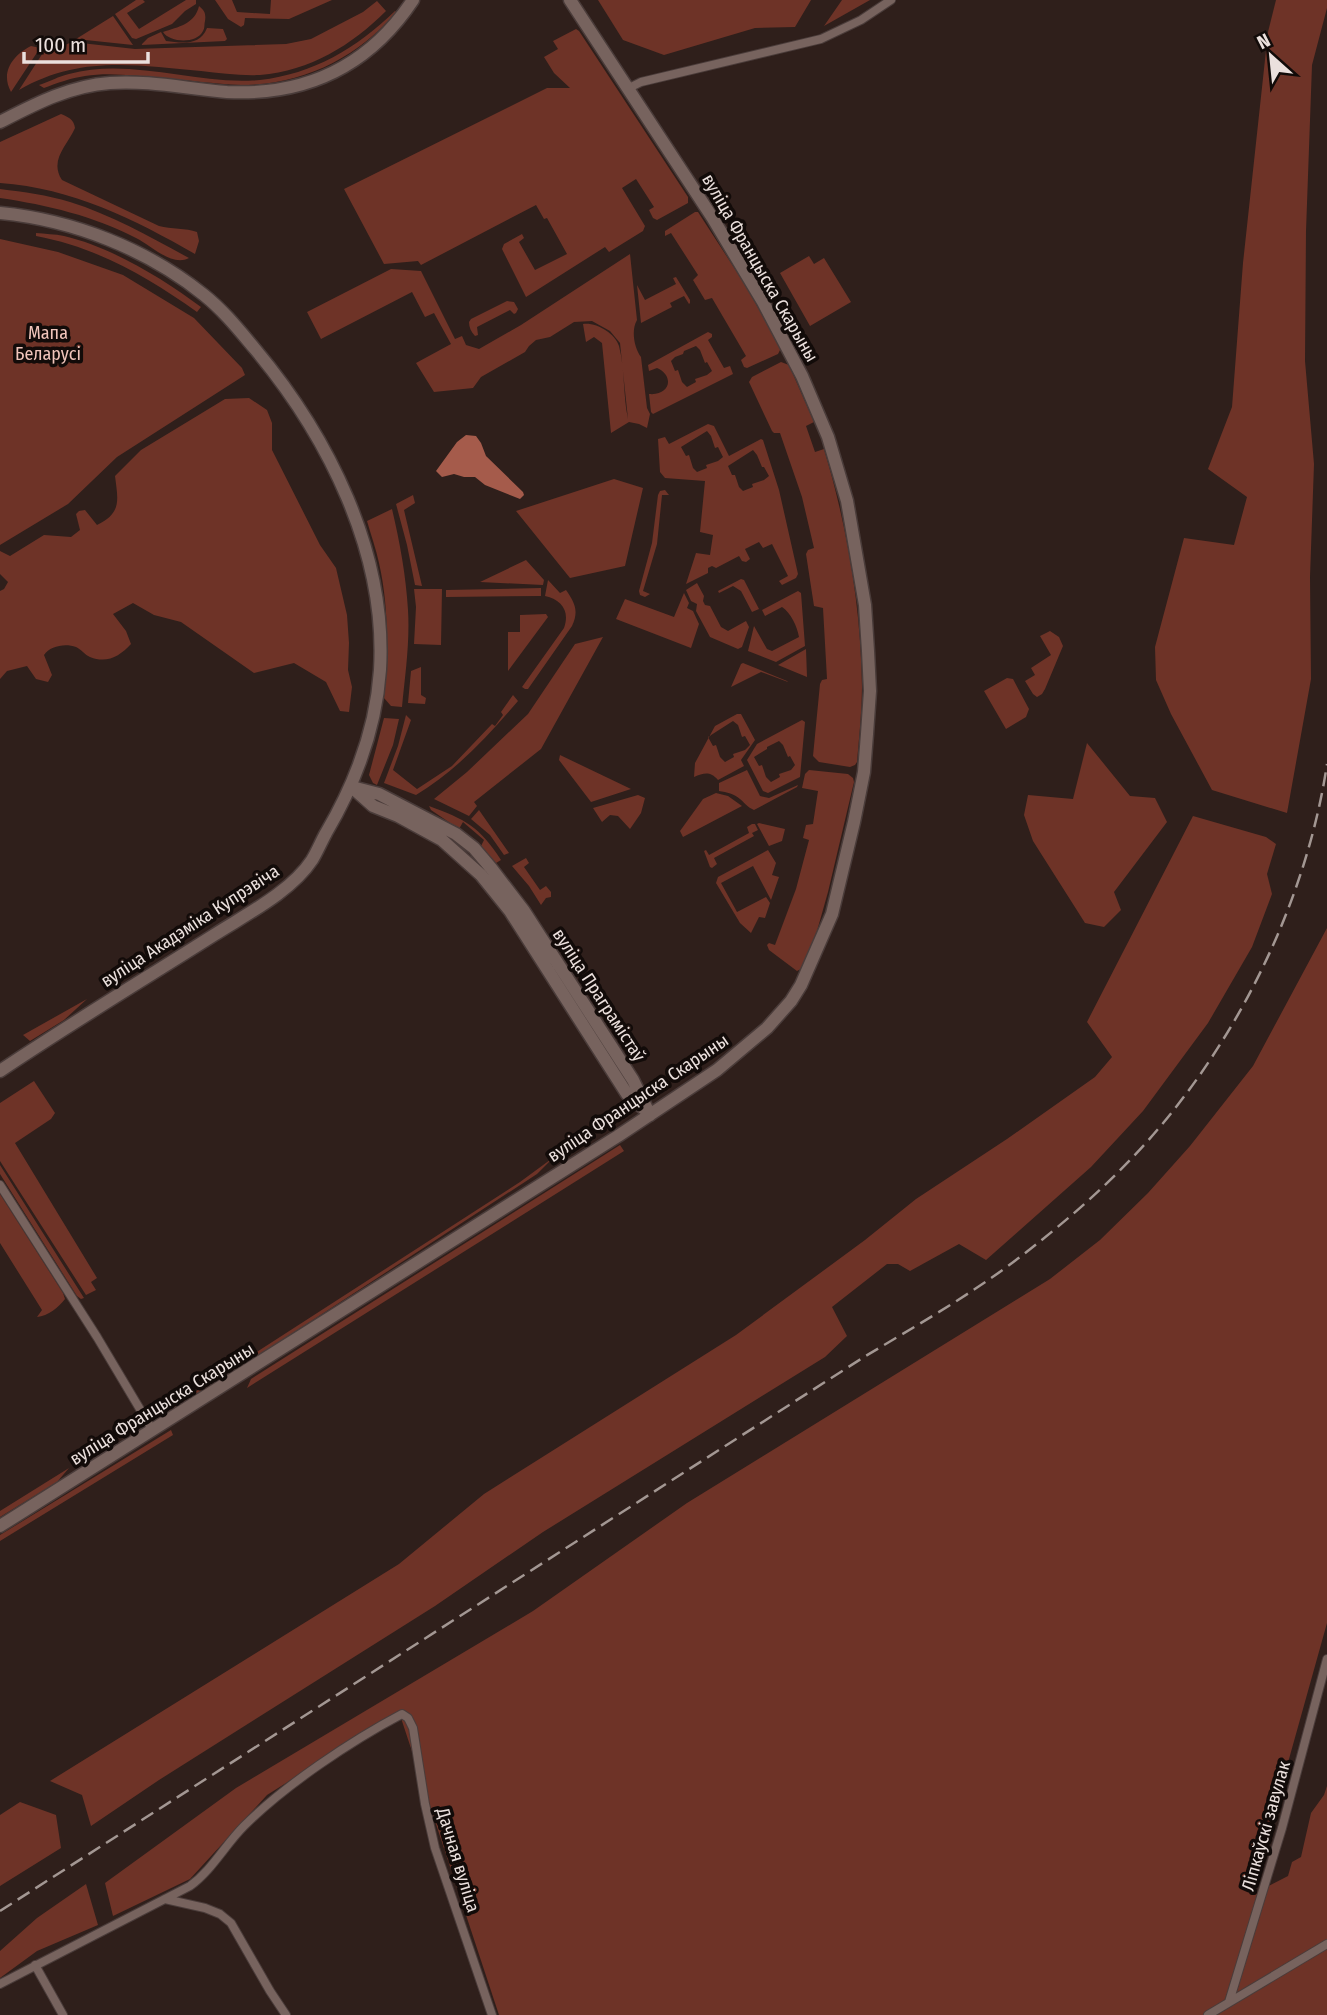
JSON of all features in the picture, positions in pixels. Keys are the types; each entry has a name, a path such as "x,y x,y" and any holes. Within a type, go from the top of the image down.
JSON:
{"main road":[{"path":"0,122 53,96 92,85 132,82 251,92 272,91 303,84 338,70 370,49 390,31 413,0"},
{"name":"вуліца Францыска Скарыны","path":"0,1526 718,1070 767,1028 791,1001 801,985 832,914 864,772 870,691 865,605 853,526 835,456 791,352 764,302 712,217 570,0"},
{"name":"вуліца Акадэміка Купрэвіча","path":"0,213 52,222 99,236 152,260 214,303 236,326 284,385 307,421 353,513 363,539 377,601 380,642 378,697 372,727 352,787 311,861 292,882 247,914 0,1071"},
{"name":"вуліца Праграмістаў","path":"352,787 373,806 442,840 481,875 510,911 628,1094 650,1115"}],"street":[{"path":"629,88 641,82 821,39 861,20 891,0"},
{"path":"0,1185 153,1430"},
{"name":"Ліпкаўскі завулак","path":"1229,2001 1282,1828 1327,1659"},
{"name":"Дачная вуліца","path":"165,1899 200,1878 243,1827 278,1796 340,1752 402,1714 408,1718 413,1728 435,1848 492,2015"},
{"path":"0,1984 165,1899 205,1908 220,1914 231,1923 286,2015"},
{"path":"1208,2015 1327,1944"},
{"path":"36,1965 63,2015"}],"green space":[{"path":"136,0 145,2 127,13 139,29 186,0 196,0 196,4 172,24 136,39 132,38 115,14"},
{"path":"215,0 232,0 237,12 270,14 271,0 332,0 289,19 245,18 241,27 228,19"},
{"path":"598,0 811,0 795,27 755,28 664,55 623,40"},
{"path":"842,0 870,0 824,26"},
{"path":"1276,0 1327,0 1312,65 1306,231 1305,361 1314,464 1310,577 1311,679 1287,813 1212,790 1156,680 1155,647 1184,538 1234,545 1247,497 1208,469 1232,407 1243,263 1268,32"},
{"path":"377,1 386,11 359,35 329,54 296,68 245,75 108,65 63,71 19,90 46,48 58,48 72,42 135,49 286,44 311,39 363,12"},
{"path":"199,6 205,16 204,29 200,35 190,40 177,40 166,36 163,32 190,21"},
{"path":"395,11 381,28 346,55 327,66 286,80 241,85 104,74 75,78 44,88 39,85 69,74 117,69 236,81 279,77 316,65 350,48"},
{"path":"113,16 133,45 76,39"},
{"path":"207,28 223,29 227,39 141,45 161,32 166,41 195,41"},
{"path":"576,29 688,197 688,203 657,220 649,210 654,207 636,179 622,188 645,226 643,231 609,252 605,247 526,297 502,249 504,244 522,234 524,238 519,242 535,270 567,254 547,218 544,219 536,205 421,265 418,261 384,264 344,189 547,88 570,88 554,73 544,57 558,49 553,41"},
{"path":"31,46 40,48 11,92 7,78 10,65 19,54"},
{"path":"61,114 72,120 75,128 58,160 58,173 62,180 159,226 197,232 199,241 195,254 102,207 52,191 0,183 0,142"},
{"path":"0,189 53,197 86,207 189,258 169,258 120,230 87,218 53,208 0,198"},
{"path":"698,212 744,283 781,348 778,354 744,367 741,360 746,356 712,298 705,300 693,280 698,275 671,233 665,236 665,231"},
{"path":"36,233 82,241 118,256 170,285 201,307 197,312 121,265 80,248 36,236"},
{"name":"Мапа Беларусі","path":"0,239 58,252 123,275 194,318 242,368 245,375 117,457 68,504 0,545"},
{"path":"630,254 637,320 634,339 641,357 650,414 647,428 629,422 611,433 602,343 594,337 586,342 583,324 599,327 614,337 619,346 622,363 620,343 610,331 592,321 574,322 550,337 536,340 525,352 481,377 473,388 434,392 416,363 451,344 434,313 425,317 412,292 321,339 307,312 391,269 421,271 455,339 462,336 466,345 479,349"},
{"path":"809,256 814,264 824,258 851,302 810,326 780,273"},
{"path":"676,277 690,303 684,296 670,303 672,307 641,323 637,285 645,300 676,284 673,278"},
{"path":"507,301 514,302 518,309 516,313 510,310 477,327 478,335 475,336 469,326 471,319"},
{"path":"708,332 712,337 708,340 724,368 730,366 733,374 653,414 649,394 662,392 668,385 668,380 663,371 657,368 649,371 648,365","holes":["696,346 705,363 707,362 712,371 695,379 696,382 687,387 671,361"]},
{"path":"781,362 789,365 814,422 806,426 815,452 824,449 851,566 859,626 862,687 857,762 850,767 819,762 813,756 820,684 827,679 823,608 814,606 806,554 814,548 802,497 780,433 772,431 749,382 752,377"},
{"path":"249,398 267,410 272,423 272,450 320,545 336,568 347,615 348,670 352,687 349,712 340,711 326,682 294,663 254,673 181,622 154,615 133,603 113,614 126,631 131,644 118,655 102,660 88,656 76,647 58,646 44,655 52,675 48,682 36,679 27,666 7,671 0,679 0,591 8,582 0,574 0,551 10,556 44,535 71,537 80,530 76,514 79,511 85,510 97,525 114,511 117,492 115,476 141,450 225,399"},
{"path":"708,424 714,426 729,456 763,440 779,490 798,574 796,578 782,585 779,581 788,576 772,544 763,548 759,542 745,549 750,559 746,562 739,556 716,568 708,568 708,573 686,584 696,553 710,555 713,535 700,532 705,481 665,478 660,472 658,439 665,437 669,444","holes":["707,431 723,457 697,472 689,455 686,456 681,447","753,450 769,476 743,491 728,466"]},
{"path":"614,479 643,488 625,566 570,578 516,511"},
{"path":"665,490 669,495 662,495 657,544 643,591 650,594 645,597 640,595 639,591 652,543 658,495"},
{"path":"413,495 415,503 404,510 422,586 415,585 396,504"},
{"path":"392,509 408,610 408,647 402,707 391,706 384,698 387,647 385,596 367,521"},
{"path":"526,560 544,580 543,585 480,582"},
{"path":"741,579 759,609 752,612 741,591 733,586 719,593 718,591"},
{"path":"548,580 560,593 566,590 574,603 575,616 572,626 528,689 525,689 522,687 566,622 565,611 560,603 545,596"},
{"path":"697,583 704,596 705,605 710,606 721,627 728,631 746,621 749,627 742,647 738,649 710,637 696,611 697,604 691,601 686,590"},
{"path":"541,588 541,596 446,597 446,590"},
{"path":"414,589 442,589 441,645 414,644"},
{"path":"798,591 801,593 805,646 776,662 748,651 754,626 767,649 772,651 799,637 793,620 782,607 765,616 762,610"},
{"path":"684,593 689,603 687,608 693,611 699,624 691,648 616,619 625,599 674,617"},
{"path":"546,614 548,617 508,671 508,632 520,632 520,615"},
{"path":"1050,631 1059,637 1063,646 1045,689 1037,697 1025,681 1035,675 1031,668 1051,655 1040,636"},
{"path":"603,637 541,749 474,802 477,806 469,816 434,799 467,772 528,714 575,644"},
{"path":"806,649 807,677 778,665"},
{"path":"743,663 788,682 761,672 731,687"},
{"path":"421,667 421,695 426,698 425,704 408,703 411,671"},
{"path":"1007,678 1013,679 1029,709 1026,717 1006,729 984,691"},
{"path":"513,695 518,701 495,727 458,764 431,786 416,795 384,783 406,715 411,720 393,770 417,789 452,766 492,724 495,726"},
{"path":"741,714 755,740 741,760 744,766 718,780 707,774 694,777 695,763 709,738 725,762 734,757 733,754 750,745 733,721 710,736 715,726"},
{"path":"384,718 399,719 393,745 377,785 369,775"},
{"path":"802,720 805,722 800,777 768,793 763,791 747,760 757,744","holes":["779,741 795,765 771,782 762,765 759,766 754,757"]},
{"path":"1087,743 1130,796 1155,798 1167,822 1114,892 1121,910 1104,927 1085,923 1033,841 1024,815 1028,795 1073,799"},
{"path":"560,755 631,789 591,802 559,760"},
{"path":"747,770 760,796 769,798 798,785 754,810 735,796 719,791 719,783"},
{"path":"809,770 848,774 854,782 817,931 801,969 797,971 769,950 767,945 775,945 796,889 809,840 803,838 806,825 813,824 818,791 802,788 805,774"},
{"path":"716,793 728,796 742,806 683,837 680,831 703,799"},
{"path":"638,795 645,798 641,813 630,829 618,816 610,815 602,822 593,808"},
{"path":"429,806 452,815 471,826 486,839 501,860 496,863 481,846 484,840 463,822 459,829"},
{"path":"479,810 509,853 504,855 490,835 471,819"},
{"path":"1193,816 1266,837 1276,844 1267,874 1272,894 1252,947 1208,1023 1143,1111 1091,1167 986,1260 959,1244 910,1271 898,1264 887,1264 832,1307 847,1336 825,1357 543,1532 435,1606 159,1780 91,1826 82,1795 50,1781 399,1564 484,1494 736,1335 916,1199 1095,1077 1112,1057 1087,1022"},
{"path":"755,824 758,830 752,833 754,836 714,858 717,864 710,867 704,851 709,855 749,833 747,827"},
{"path":"757,824 785,829 782,841 769,846"},
{"path":"768,850 776,863 772,875 779,877 771,900 753,866 721,883 737,912 766,897 770,903 765,918 759,917 751,933 740,923 716,883 718,877"},
{"path":"526,858 529,863 524,867 540,890 546,886 551,892 551,897 546,898 541,905 512,866"},
{"path":"1327,928 1327,1623 1251,1895 1288,1876 1292,1862 1301,1857 1311,1813 1327,1786 1327,2015 499,2015 399,1712 267,1795 190,1879 113,1916 105,1883 236,1788 533,1611 687,1503 1050,1279 1100,1240 1148,1193 1190,1146 1253,1066"},
{"path":"87,999 64,1020 30,1041 23,1035"},
{"path":"34,1081 55,1113 51,1119 15,1143 97,1278 91,1282 96,1290 86,1295 0,1161 0,1103"},
{"path":"620,1145 624,1151 247,1388 251,1379"},
{"path":"554,1157 537,1174 170,1413 167,1410 520,1182"},
{"path":"0,1165 84,1298 77,1296 0,1174"},
{"path":"0,1194 63,1293 65,1299 45,1315 37,1317 42,1310 0,1243"},
{"path":"171,1430 173,1435 0,1541 0,1535"},
{"path":"69,1468 57,1482 0,1517 0,1511"},
{"path":"20,1802 56,1815 61,1848 0,1886 0,1815"},
{"path":"86,1884 98,1925 37,1951 0,1978 0,1951 37,1918"}],"shaded area":[{"path":"466,435 476,436 486,456 523,492 524,495 520,499 485,485 475,477 454,474 442,477 436,471 457,442"}],"railway":[{"path":"0,1911 864,1357 961,1298 1016,1260 1075,1212 1113,1178 1164,1122 1194,1083 1247,999 1289,907 1318,812 1327,764"}]}
